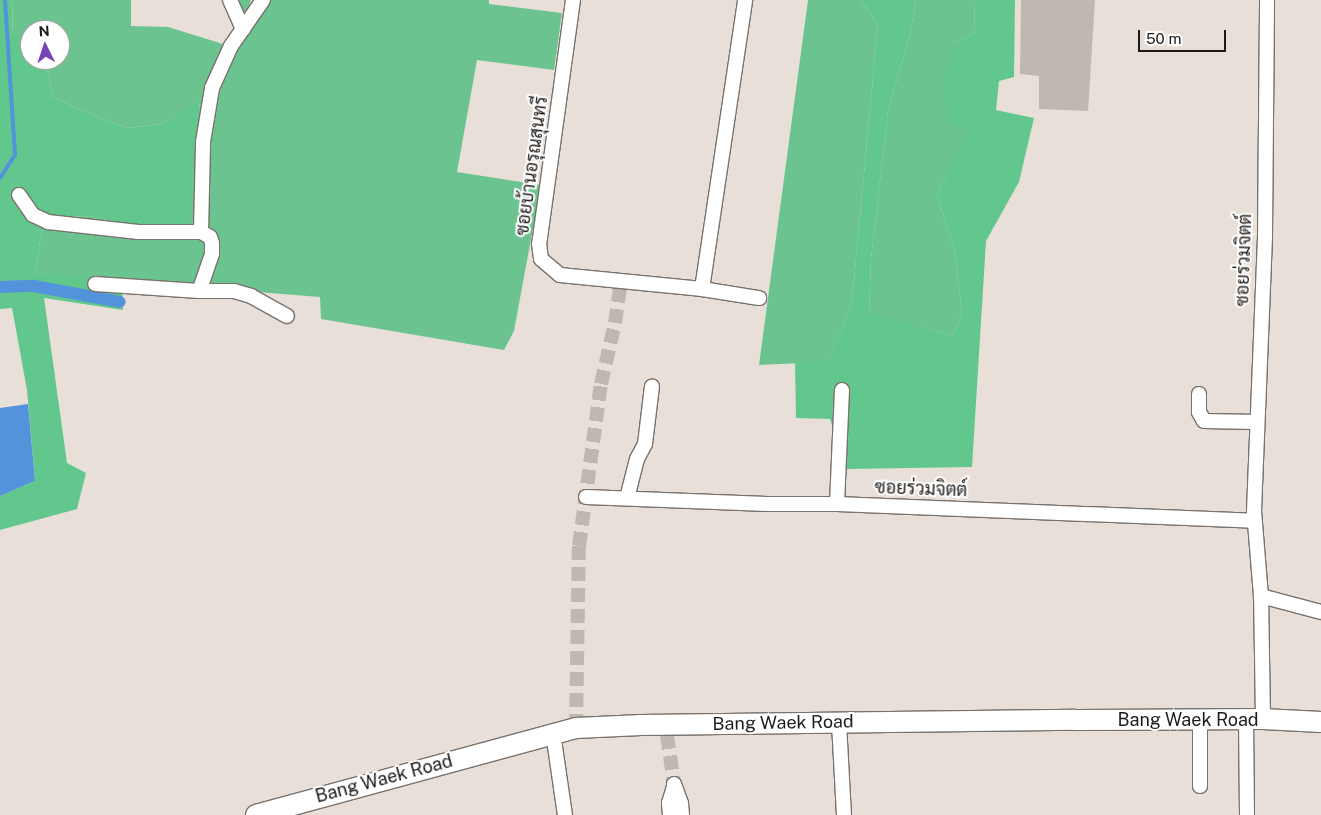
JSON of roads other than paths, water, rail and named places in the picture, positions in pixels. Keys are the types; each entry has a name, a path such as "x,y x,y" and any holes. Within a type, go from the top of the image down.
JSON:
{"main road":[{"name":"Bang Waek Road","path":"256,815 576,728 666,730 839,723 1254,719 1321,722"}],"street":[{"path":"230,0 243,29"},
{"path":"201,232 203,140 210,97 222,64 263,0"},
{"name":"ซอยบ้านอรุณสุนทรี","path":"573,0 539,244 541,259 560,275 702,289 759,298"},
{"path":"702,289 745,0"},
{"name":"ซอยร่วมจิตต์","path":"1247,815 1261,596 1254,521 1265,235 1267,0"},
{"path":"19,195 33,215 48,222 138,232 201,232 210,237 212,254 199,291"},
{"path":"95,284 199,291 234,291 251,296 287,316"},
{"path":"627,498 637,459 645,444 652,386"},
{"path":"838,504 842,390"},
{"path":"1199,394 1199,412 1204,421 1257,422"},
{"name":"ซอยร่วมจิตต์","path":"586,497 767,504 838,504 1254,521"},
{"path":"1261,596 1321,612"},
{"path":"1200,720 1200,786"},
{"path":"839,723 844,815"},
{"path":"554,733 565,815"},
{"path":"670,815 669,803 674,786 681,803 682,815"}],"water":[{"path":"28,404 35,481 0,496 0,408"}],"waterway":[{"path":"0,178 15,155 5,0"},
{"path":"0,287 34,286 120,302"}],"tunnel":[{"path":"576,728 579,546 601,384 615,323 621,281"},
{"path":"667,735 674,784"}]}
